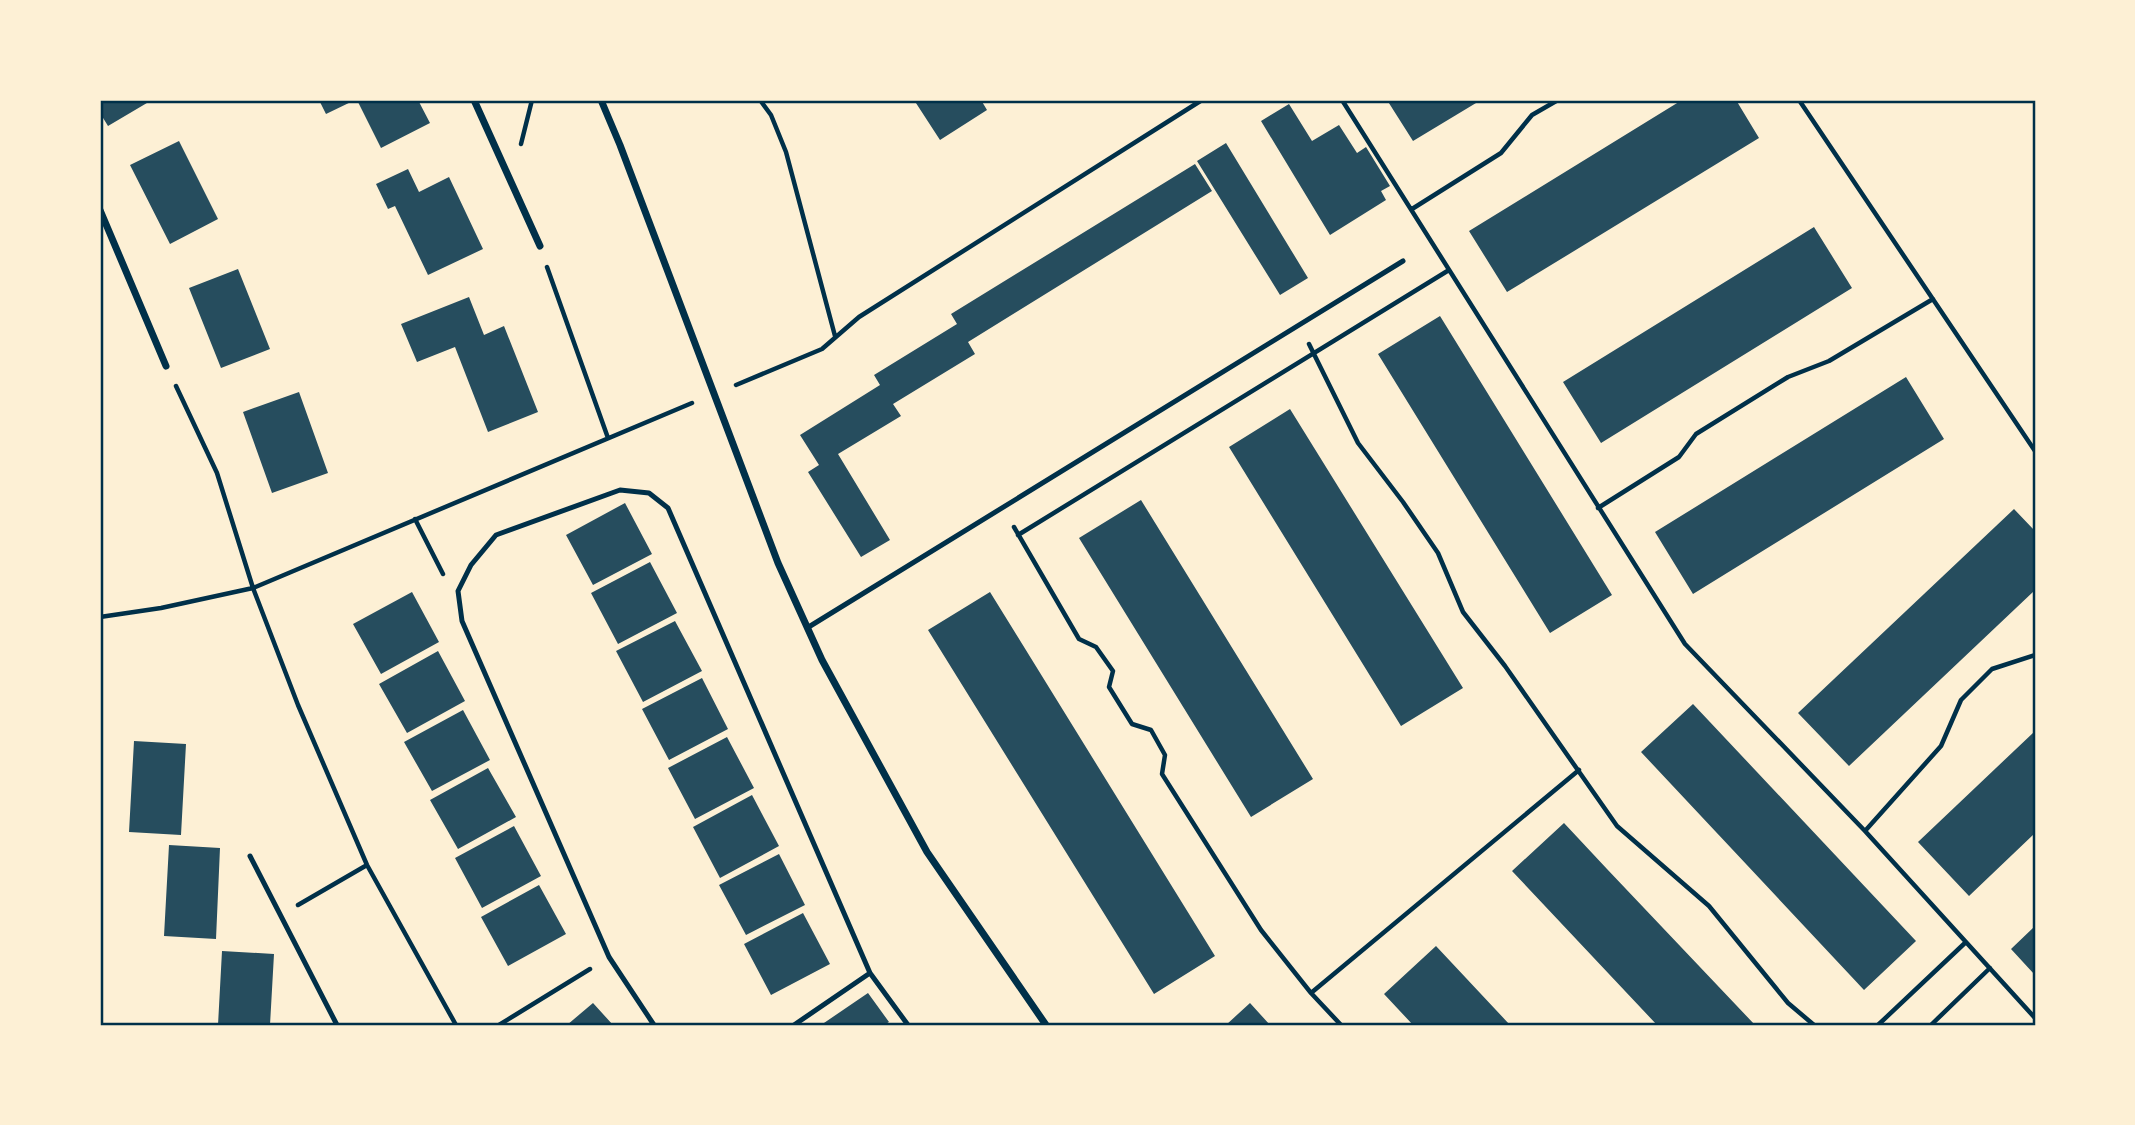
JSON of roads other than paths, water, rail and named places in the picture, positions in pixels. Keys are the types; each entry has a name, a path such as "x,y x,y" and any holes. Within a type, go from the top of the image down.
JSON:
{"street":[{"path":"474,100 540,246"},
{"path":"601,100 778,563 807,628 839,694 927,852 1046,1025"},
{"path":"100,210 166,366"}],"lane":[{"path":"807,628 1403,261"},
{"path":"654,1025 609,957 462,621 458,591 471,565 496,534 620,489 649,493 668,508 870,973 908,1025"},
{"path":"250,856 337,1025"},
{"path":"794,1025 870,973"}]}
